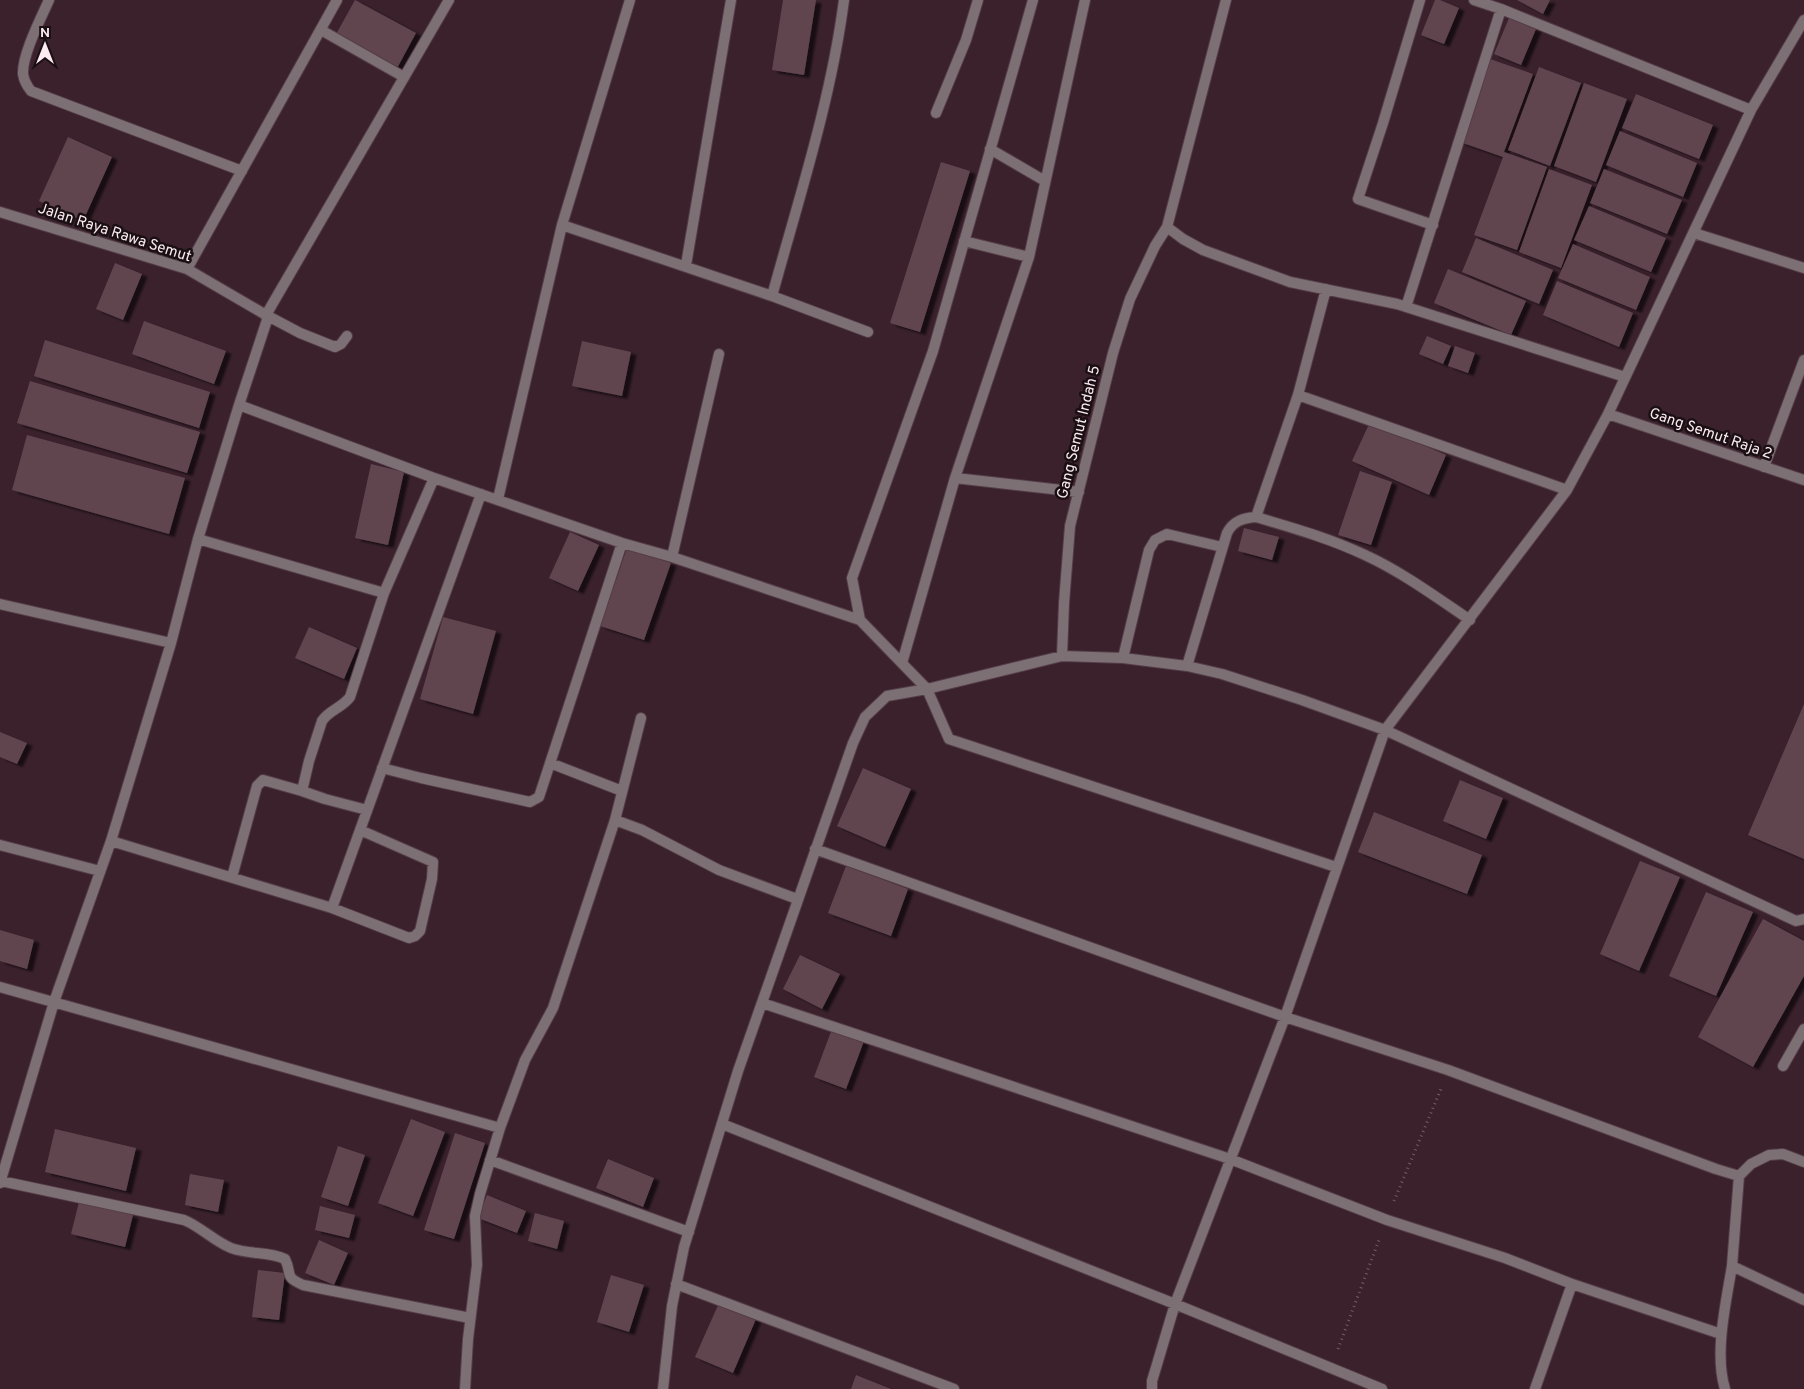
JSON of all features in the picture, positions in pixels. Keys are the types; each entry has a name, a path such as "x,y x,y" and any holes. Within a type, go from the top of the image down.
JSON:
{"street":[{"path":"49,0 23,67 26,84 31,91 242,171"},
{"path":"187,269 337,0"},
{"path":"448,0 266,315 267,320 198,539 171,643 111,841 54,1002 0,1182 184,1220 198,1226 229,1247 245,1252 274,1255 285,1259 288,1273 292,1280 303,1285 470,1318"},
{"path":"498,499 562,225 630,0"},
{"path":"686,265 731,0"},
{"path":"772,296 816,137 839,41 844,0"},
{"path":"936,113 966,40 978,0"},
{"path":"860,620 852,578 933,352 1033,0"},
{"path":"902,663 955,478 1029,258 1085,0"},
{"name":"Gang Semut Indah 5","path":"1062,656 1070,526 1114,353 1130,299 1155,246 1167,227 1226,0"},
{"path":"1420,0 1384,123 1358,199 1433,225"},
{"path":"1474,0 1501,9 1751,110"},
{"path":"1406,307 1501,9"},
{"path":"1152,1389 1152,1381 1175,1304 1285,1017 1384,730 1470,620 1567,490 1608,414 1751,110 1804,20"},
{"path":"321,30 404,77"},
{"path":"990,149 1045,181"},
{"name":"Jalan Raya Rawa Semut","path":"0,212 187,269 300,333 335,347 341,344 347,336"},
{"path":"562,225 686,265 868,332"},
{"path":"1167,227 1203,250 1290,282 1406,307 1625,377"},
{"path":"1694,233 1804,268"},
{"path":"964,241 1029,258"},
{"path":"1256,517 1298,395 1326,289"},
{"path":"672,557 719,354"},
{"path":"1764,467 1804,360"},
{"path":"1298,395 1567,490"},
{"path":"240,405 434,478 622,543 672,557 860,620 928,689 949,739 1336,867"},
{"name":"Gang Semut Raja 2","path":"1608,414 1804,480"},
{"path":"302,791 309,761 322,721 326,715 342,706 350,697 384,593 434,478"},
{"path":"955,478 1079,492"},
{"path":"332,908 481,494"},
{"path":"1187,666 1227,533 1233,523 1247,517 1256,517 1320,536 1366,555 1404,576 1470,620"},
{"path":"1123,658 1149,550 1155,540 1167,534 1222,547"},
{"path":"198,539 384,593"},
{"path":"382,768 530,802 538,797 622,543"},
{"path":"0,604 171,643"},
{"path":"663,1389 676,1284 689,1232 738,1071 853,743 865,718 887,696 928,689 1062,656 1123,658 1187,666 1222,674 1384,730 1796,921 1804,919"},
{"path":"465,1389 470,1318 477,1264 475,1216 500,1128 525,1060 553,1008 615,820 641,718"},
{"path":"550,763 622,791"},
{"path":"232,878 257,786 263,780 367,810"},
{"path":"615,820 642,830 719,870 798,899"},
{"path":"111,841 332,908 408,938 415,936 420,931 432,878 433,862 360,830"},
{"path":"0,845 100,871"},
{"path":"815,850 931,889 1285,1017 1448,1070 1716,1170 1739,1176"},
{"path":"0,987 500,1128"},
{"path":"762,1003 1230,1159 1387,1220 1504,1258 1572,1284 1721,1334"},
{"path":"1783,1066 1804,1029"},
{"path":"722,1124 1175,1304 1382,1389"},
{"path":"1725,1389 1722,1379 1721,1334 1732,1266 1739,1176 1751,1164 1769,1155 1783,1154 1804,1162"},
{"path":"490,1160 689,1232"},
{"path":"1732,1266 1804,1300"},
{"path":"676,1284 954,1389"},
{"path":"1535,1389 1572,1284"}],"building":[{"path":"355,0 416,33 395,72 334,38"},
{"path":"783,0 816,0 804,75 772,70"},
{"path":"1435,0 1440,0 1459,8 1444,44 1421,35"},
{"path":"1517,0 1550,0 1543,14"},
{"path":"1509,18 1536,29 1521,65 1494,54"},
{"path":"1490,59 1533,74 1504,152 1547,167 1517,250 1474,235 1503,157 1460,142"},
{"path":"1539,67 1581,83 1550,166 1508,150"},
{"path":"1584,83 1627,99 1596,182 1554,166"},
{"path":"1636,94 1713,125 1699,159 1622,128"},
{"path":"1620,131 1697,163 1683,197 1606,165"},
{"path":"68,137 112,157 83,221 39,201"},
{"path":"941,162 970,171 920,332 890,323"},
{"path":"1549,169 1592,185 1561,268 1519,252"},
{"path":"1604,169 1682,200 1667,234 1590,203"},
{"path":"1589,206 1666,238 1651,272 1574,240"},
{"path":"1476,238 1553,270 1539,304 1462,272"},
{"path":"1573,244 1650,277 1636,310 1558,278"},
{"path":"115,263 142,274 123,320 96,309"},
{"path":"1448,269 1526,301 1511,335 1434,303"},
{"path":"1557,281 1633,313 1619,347 1543,315"},
{"path":"144,321 226,351 214,384 132,354"},
{"path":"1427,336 1451,346 1443,364 1419,354"},
{"path":"45,340 210,392 199,428 34,376"},
{"path":"582,341 631,352 622,396 572,386"},
{"path":"1455,346 1475,353 1468,373 1448,366"},
{"path":"30,381 200,432 187,473 17,423"},
{"path":"1370,422 1446,455 1429,495 1352,461"},
{"path":"27,435 185,478 169,534 12,490"},
{"path":"371,464 404,472 388,545 355,538"},
{"path":"1360,471 1392,482 1371,545 1338,535"},
{"path":"1244,528 1279,537 1272,560 1238,551"},
{"path":"570,532 599,545 578,591 549,578"},
{"path":"627,548 671,563 644,640 600,626"},
{"path":"443,617 496,631 473,714 420,699"},
{"path":"309,627 357,648 344,679 295,658"},
{"path":"1804,704 1804,859 1748,835"},
{"path":"0,732 27,743 17,764 0,757"},
{"path":"863,768 911,789 885,847 837,826"},
{"path":"1460,780 1503,798 1486,839 1443,821"},
{"path":"1374,812 1482,855 1467,894 1358,852"},
{"path":"1640,861 1680,877 1639,971 1600,954"},
{"path":"846,866 908,889 891,936 828,913"},
{"path":"1706,892 1753,912 1716,996 1669,976"},
{"path":"1763,919 1804,941 1804,976 1753,1067 1698,1037"},
{"path":"0,930 34,940 27,969 0,961"},
{"path":"800,955 840,974 822,1009 783,989"},
{"path":"832,1029 864,1041 846,1089 814,1077"},
{"path":"411,1119 445,1132 413,1216 378,1203"},
{"path":"55,1129 136,1148 126,1191 45,1172"},
{"path":"455,1133 485,1143 454,1239 424,1230"},
{"path":"338,1146 365,1155 348,1206 321,1197"},
{"path":"608,1159 654,1178 643,1207 596,1188"},
{"path":"190,1174 224,1180 218,1212 185,1205"},
{"path":"487,1195 526,1211 517,1233 478,1218"},
{"path":"79,1202 133,1215 125,1247 71,1234"},
{"path":"320,1206 355,1215 349,1238 315,1230"},
{"path":"535,1213 564,1221 557,1249 528,1241"},
{"path":"319,1240 348,1253 334,1285 305,1273"},
{"path":"258,1270 285,1273 279,1320 252,1317"},
{"path":"611,1275 644,1285 629,1332 597,1322"},
{"path":"719,1303 756,1319 733,1373 695,1357"},
{"path":"856,1375 891,1389 851,1389"}]}
